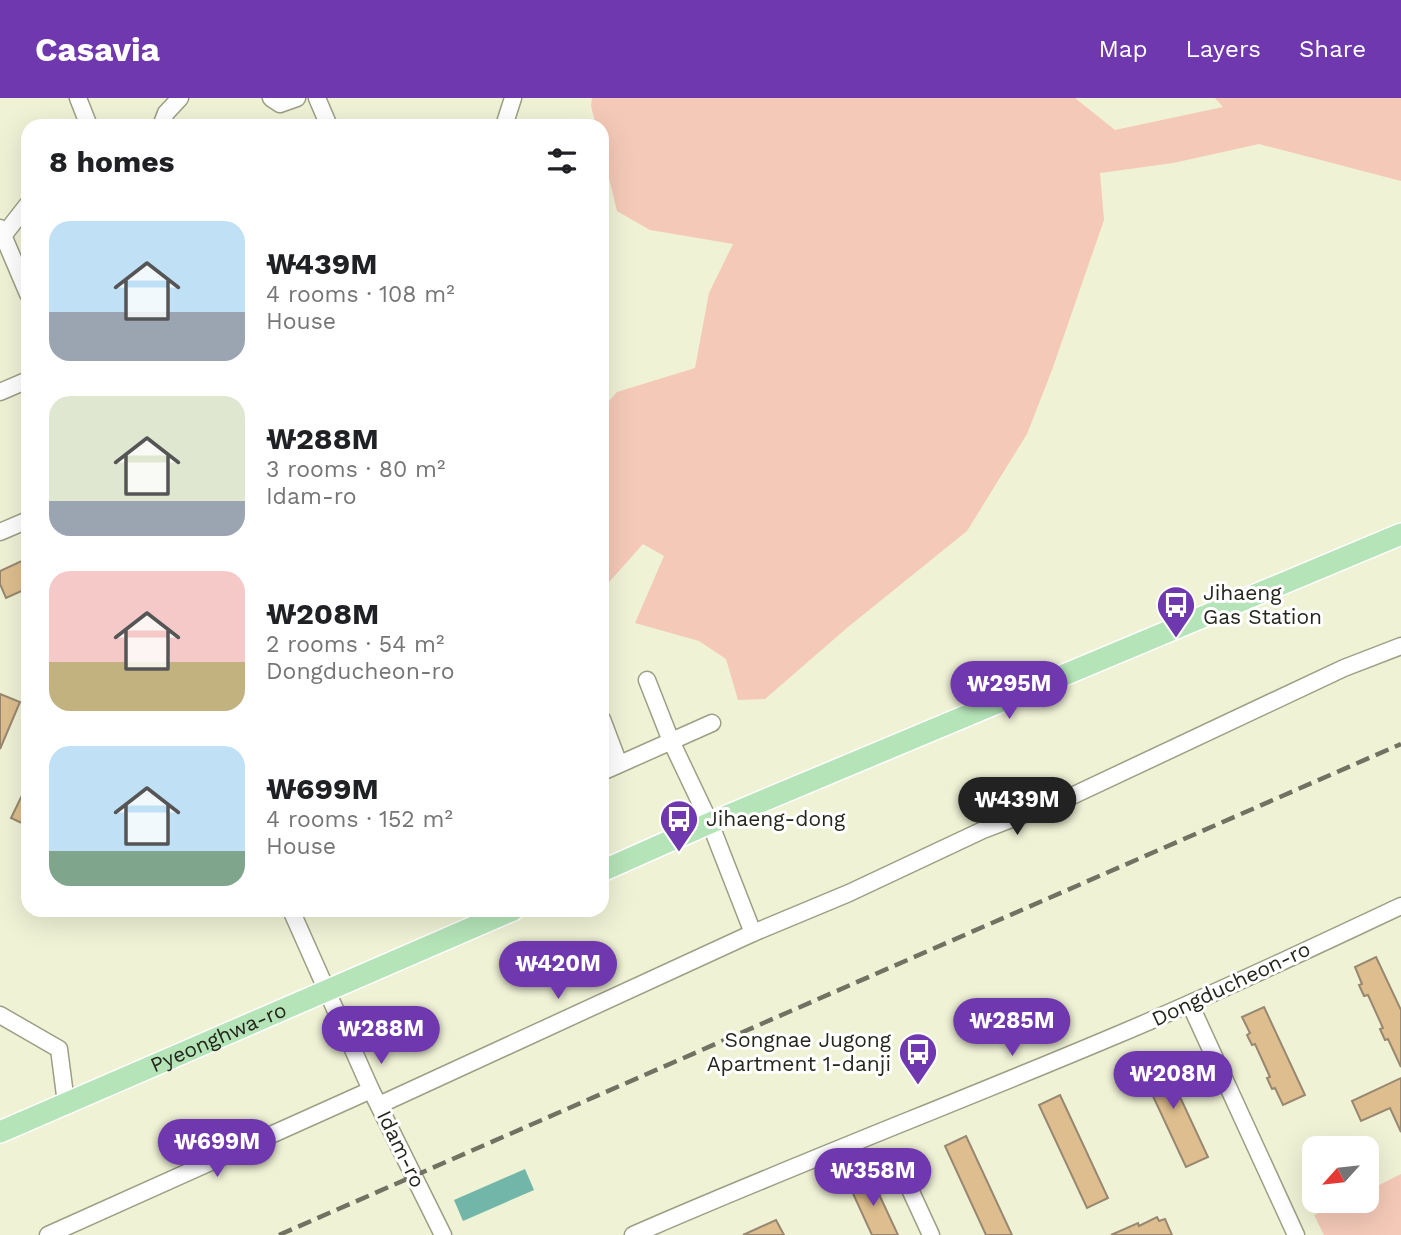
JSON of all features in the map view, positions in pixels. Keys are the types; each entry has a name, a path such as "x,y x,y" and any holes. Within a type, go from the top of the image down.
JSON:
{"main road":[{"path":"609,868 710,823 1401,534"},
{"name":"Pyeonghwa-ro","path":"0,1132 496,917"}],"street":[{"path":"78,98 86,119"},
{"path":"164,119 180,98"},
{"path":"271,98 279,104 297,98"},
{"path":"317,98 326,119"},
{"path":"507,119 513,98"},
{"path":"21,212 2,232 21,277"},
{"path":"0,393 21,383"},
{"path":"0,532 21,523"},
{"path":"48,1235 849,893 983,830 1074,795 1344,668 1401,646"},
{"path":"647,680 671,741 710,823 754,933"},
{"path":"609,769 712,723"},
{"path":"609,738 619,764"},
{"name":"Dongducheon-ro","path":"633,1235 1191,1004 1401,906"},
{"name":"Idam-ro","path":"294,917 375,1097 443,1235"},
{"path":"1191,1004 1296,1235"},
{"path":"0,1015 59,1049 66,1103"},
{"path":"907,1183 931,1235"}],"shaded area":[{"path":"592,98 1075,98 1115,130 1223,107 1215,98 1401,98 1401,181 1259,144 1173,163 1100,173 1104,220 1052,370 1027,434 967,531 848,627 765,699 738,700 726,659 699,641 635,623 664,556 643,544 609,582 609,401 617,392 695,368 709,293 733,244 650,230 617,211 609,178 609,119 594,119"},
{"path":"1401,1174 1401,1235 1324,1235 1314,1215 1379,1213 1379,1185"}],"water":[{"path":"525,1169 534,1190 463,1221 454,1200"}],"building":[{"path":"21,561 21,591 6,598 0,584 0,571"},
{"path":"0,694 20,702 0,749"},
{"path":"21,797 21,823 11,818"},
{"path":"1376,957 1401,1010 1401,1067 1388,1039 1385,1040 1380,1029 1383,1028 1368,995 1364,996 1359,985 1362,984 1355,967"},
{"path":"1264,1007 1305,1095 1283,1105 1275,1088 1272,1089 1267,1078 1270,1077 1255,1044 1252,1045 1247,1035 1250,1033 1242,1017"},
{"path":"1160,1054 1208,1157 1186,1167 1138,1064"},
{"path":"1401,1078 1401,1132 1390,1108 1361,1121 1352,1101"},
{"path":"1060,1095 1108,1198 1087,1208 1039,1105"},
{"path":"966,1136 1012,1235 986,1235 945,1146"},
{"path":"871,1177 898,1235 872,1235 850,1187"},
{"path":"1157,1217 1159,1221 1165,1219 1172,1235 1111,1235 1138,1223 1139,1226"},
{"path":"776,1220 784,1235 743,1235"}],"railway":[{"path":"279,1235 1401,744"}],"place":[{"name":"Jihaeng Gas Station","path":"1176,639"},
{"name":"Jihaeng-dong","path":"679,853"},
{"name":"Songnae Jugong Apartment 1-danji","path":"918,1086"}]}
